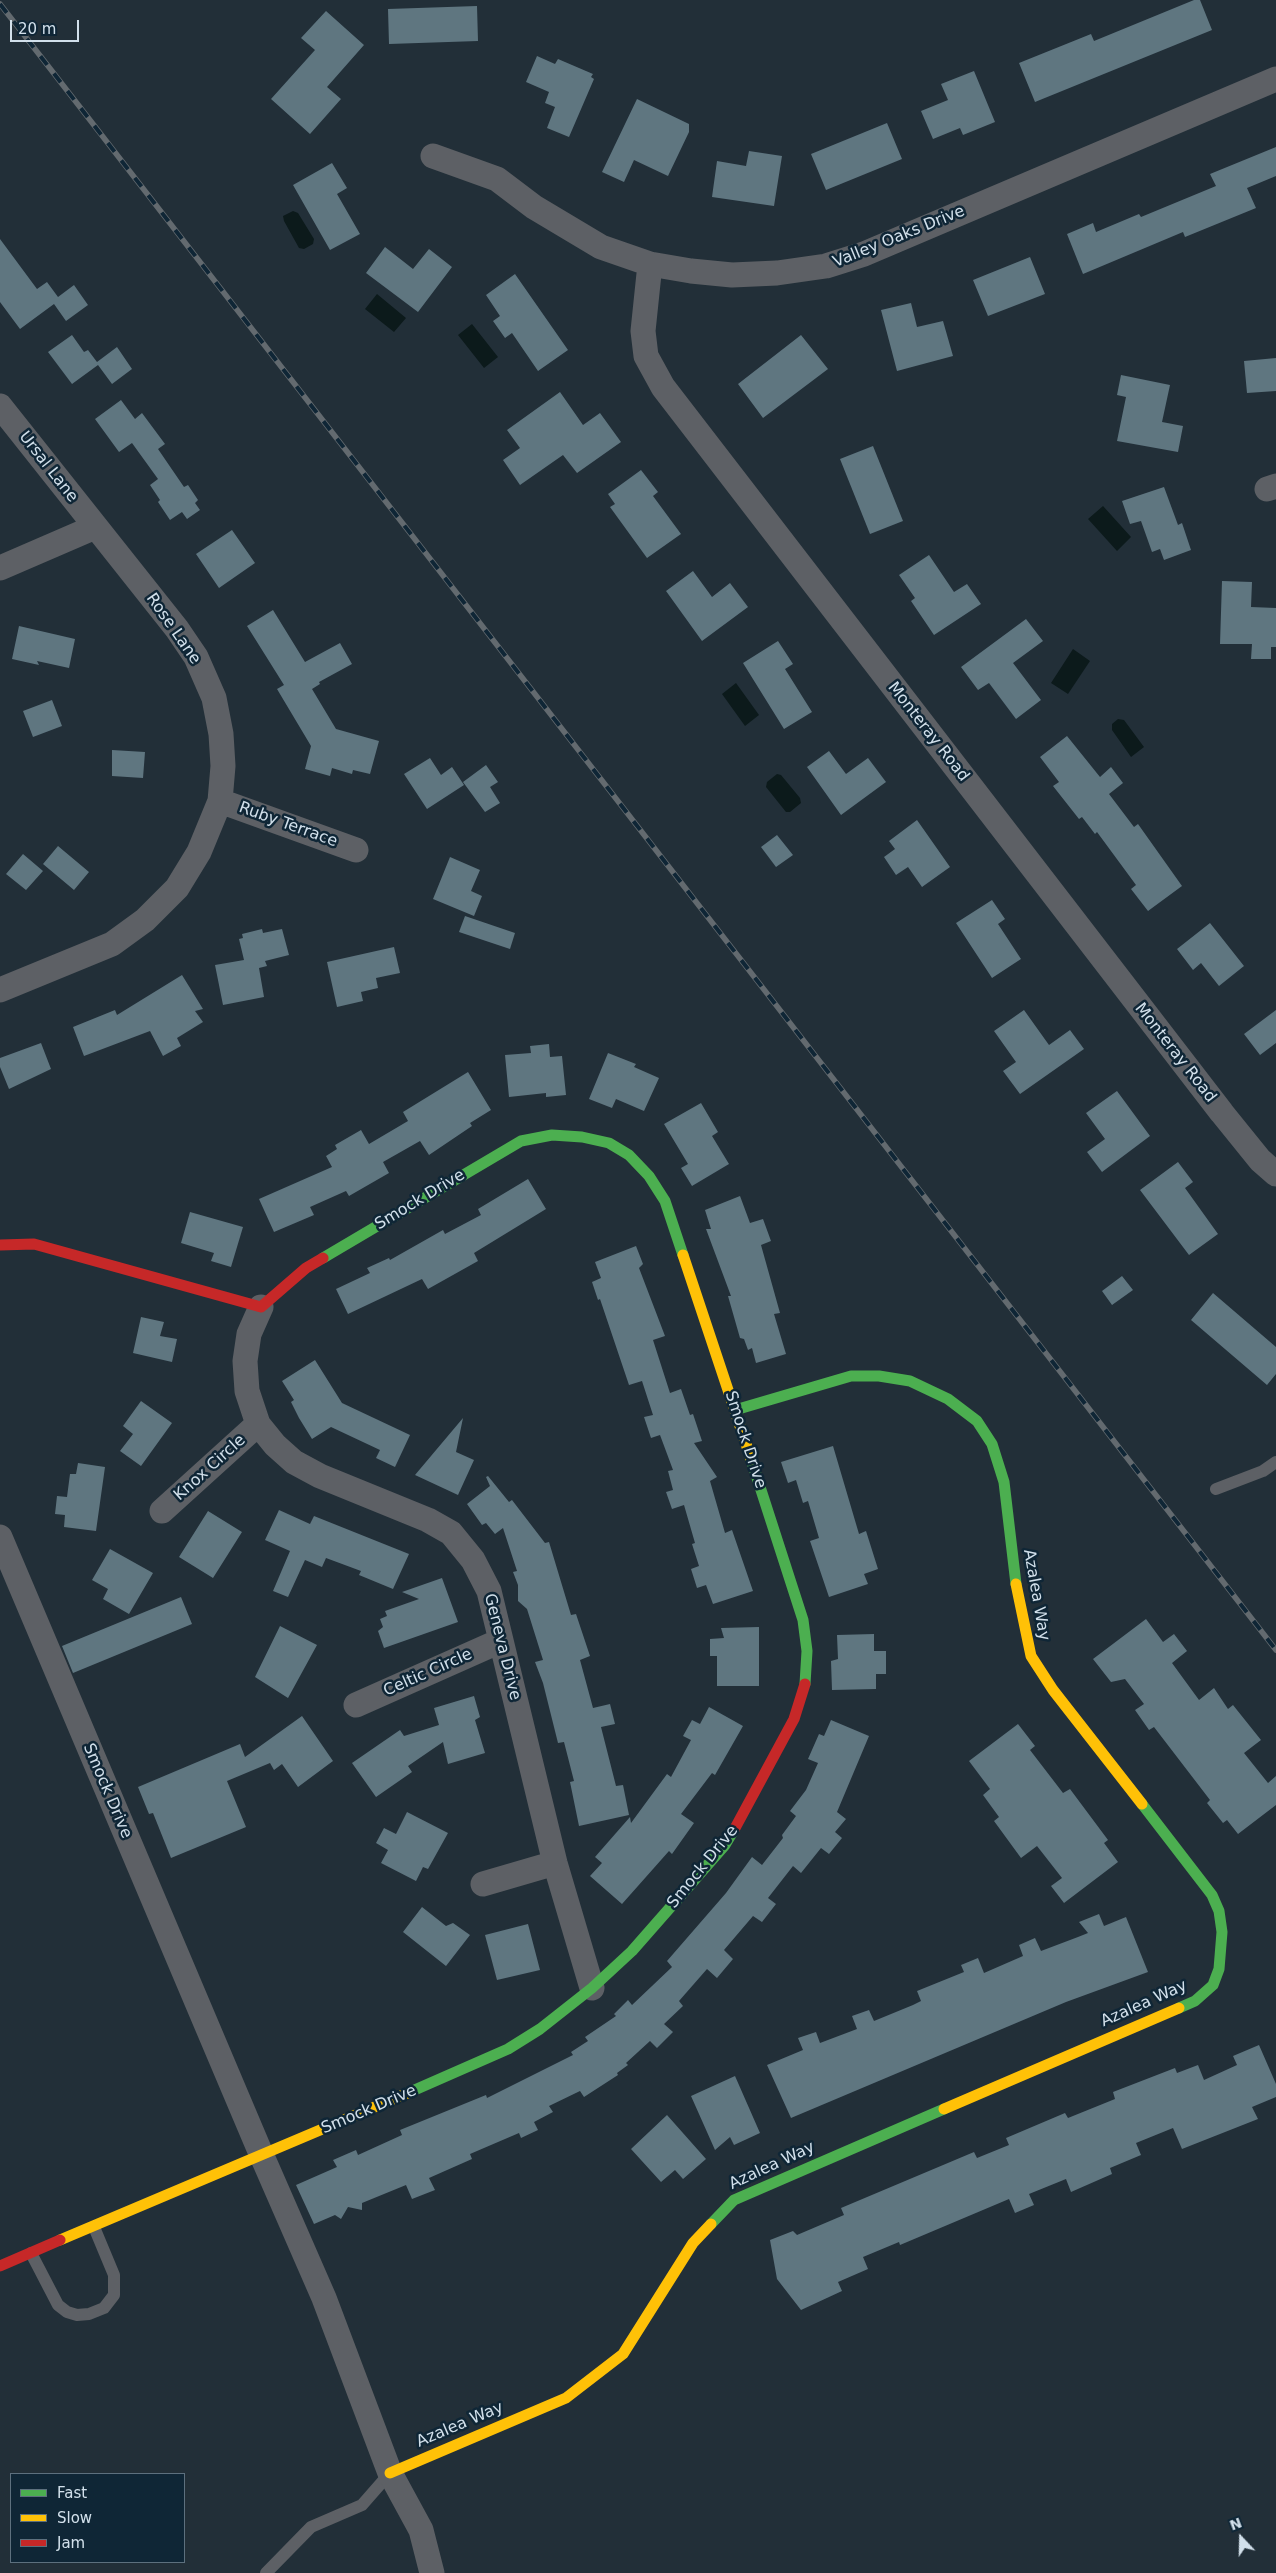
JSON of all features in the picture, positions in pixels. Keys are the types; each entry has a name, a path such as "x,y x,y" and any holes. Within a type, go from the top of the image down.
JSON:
{"street":[{"name":"Valley Oaks Drive","path":"434,156 497,179 534,207 601,247 650,264 732,275 826,266 864,254 1276,79"},
{"name":"Monteray Road","path":"650,264 643,331 646,356 663,387 1222,1113 1260,1160 1276,1174"},
{"name":"Ursal Lane","path":"0,406 96,527"},
{"path":"0,568 96,527"},
{"name":"Rose Lane","path":"0,990 112,944 145,920 177,888 199,852 220,801 223,766 221,734 214,698 196,658 177,629 96,527"},
{"name":"Ruby Terrace","path":"220,801 356,850"},
{"name":"Smock Drive","path":"0,2266 262,2156 508,2049 540,2029 592,1988 632,1950 724,1845 750,1803 794,1719 805,1688 808,1651 803,1620 735,1410 665,1201 649,1176 629,1155 609,1143 591,1139 552,1135 520,1141 306,1268 260,1307"},
{"path":"0,1245 34,1244 260,1307"},
{"name":"Geneva Drive","path":"260,1307 248,1334 245,1361 247,1391 258,1424 275,1445 294,1462 320,1476 428,1520 451,1533 473,1560 489,1591 500,1642 556,1863 592,1988"},
{"name":"Azalea Way","path":"390,2473 566,2398 623,2354 693,2243 734,2200 787,2175 1194,2001 1213,1985 1219,1969 1222,1932 1219,1911 1212,1895 1053,1690 1031,1656 1017,1597 1004,1482 992,1444 977,1421 948,1399 910,1381 879,1376 851,1376 735,1410"},
{"name":"Knox Circle","path":"162,1511 258,1424"},
{"name":"Smock Drive","path":"0,1537 262,2156"},
{"name":"Celtic Circle","path":"356,1705 500,1642"},
{"path":"483,1884 556,1863"},
{"path":"262,2156 324,2298 390,2473 421,2530 432,2573"}],"lane":[{"path":"1216,1489 1263,1471 1276,1462"},
{"path":"31,2253 58,2305 67,2312 77,2315 89,2314 104,2308 114,2296 114,2275 94,2227"},
{"path":"266,2573 311,2527 362,2505 390,2473"}],"shaded area":[{"path":"293,211 298,213 314,239 313,244 304,249 299,248 284,221 283,216"},
{"path":"377,294 406,318 394,332 365,309"},
{"path":"472,324 498,357 484,368 458,335"},
{"path":"1103,506 1131,537 1117,551 1088,519"},
{"path":"1073,649 1090,661 1068,694 1051,683"},
{"path":"736,683 759,715 745,726 722,694"},
{"path":"1118,719 1124,720 1144,747 1131,757 1112,730 1112,724"},
{"path":"777,774 781,775 800,798 801,803 790,812 786,812 766,787 767,782"}],"building":[{"path":"1194,0 1200,0 1212,30 1035,102 1019,63 1091,34 1094,41"},
{"path":"477,6 478,41 389,44 388,9"},
{"path":"326,11 364,45 327,87 341,99 310,134 271,99 315,50 301,38"},
{"path":"537,56 555,64 558,59 593,74 591,77 594,79 569,137 547,128 555,107 545,103 549,92 526,82"},
{"path":"974,71 995,122 963,135 960,128 933,139 921,111 948,100 941,84"},
{"path":"637,99 689,124 689,132 668,176 634,160 624,182 602,172"},
{"path":"887,123 902,159 826,190 811,154"},
{"path":"1276,147 1276,176 1247,188 1256,208 1185,237 1183,232 1083,274 1067,234 1093,223 1096,232 1139,214 1141,217 1216,186 1210,174"},
{"path":"749,151 782,156 774,206 712,197 717,161 746,166"},
{"path":"332,163 347,188 337,194 360,234 330,250 293,185"},
{"path":"0,239 37,289 47,282 58,297 74,285 88,305 66,321 54,304 20,329 0,302"},
{"path":"385,247 413,269 429,249 452,267 418,312 366,273"},
{"path":"1030,257 1045,294 988,316 973,280"},
{"path":"515,274 568,350 538,371 512,333 505,338 493,321 500,316 486,295"},
{"path":"911,303 917,327 943,321 953,356 897,371 881,310"},
{"path":"72,335 84,352 88,350 97,362 117,347 132,369 112,384 98,365 72,384 48,352"},
{"path":"801,335 828,369 763,418 738,384"},
{"path":"1276,358 1276,391 1247,393 1244,361"},
{"path":"1121,375 1170,385 1162,422 1183,426 1178,452 1117,441 1126,397 1117,395"},
{"path":"560,392 583,425 600,413 621,442 577,473 563,455 520,485 503,460 520,448 507,430"},
{"path":"121,400 135,419 142,413 165,444 158,449 184,487 188,485 198,500 195,503 200,510 187,519 182,512 170,520 150,485 158,479 132,443 119,452 95,419"},
{"path":"873,446 903,521 870,534 840,459"},
{"path":"641,470 658,492 653,496 681,534 647,558 610,507 615,504 608,494"},
{"path":"1164,487 1178,525 1182,523 1191,550 1164,560 1160,549 1152,552 1141,521 1130,524 1122,501"},
{"path":"232,530 255,563 219,588 196,554"},
{"path":"929,555 954,592 967,584 981,604 934,635 911,601 915,598 899,575"},
{"path":"693,571 712,597 730,583 748,607 702,641 666,591"},
{"path":"1222,581 1252,582 1251,607 1276,608 1276,647 1271,647 1271,659 1251,659 1252,644 1220,644"},
{"path":"273,610 305,662 340,643 352,664 319,682 320,684 312,689 336,729 379,741 370,774 353,770 352,774 332,768 330,776 305,769 311,746 277,689 284,685 247,626"},
{"path":"1026,619 1043,641 1013,663 1041,700 1016,719 989,683 978,690 961,667"},
{"path":"19,626 75,639 69,668 37,661 39,665 12,659"},
{"path":"778,641 793,664 785,669 812,712 784,729 743,663"},
{"path":"52,700 62,726 33,737 23,711"},
{"path":"1067,736 1100,777 1111,767 1123,783 1109,794 1134,827 1138,824 1182,886 1148,911 1131,889 1136,885 1097,832 1095,834 1082,817 1079,819 1053,786 1059,782 1040,757"},
{"path":"112,750 145,752 143,778 112,776"},
{"path":"829,751 846,774 868,758 886,782 841,815 807,767"},
{"path":"430,758 441,775 452,767 464,785 427,809 404,774"},
{"path":"486,765 498,782 490,787 500,803 485,812 463,782"},
{"path":"917,820 950,867 922,887 908,867 896,875 884,857 895,849 889,841"},
{"path":"777,835 793,855 776,867 761,847"},
{"path":"58,846 89,872 74,890 43,864"},
{"path":"23,854 43,871 26,890 6,874"},
{"path":"450,857 480,870 471,891 482,896 474,916 433,899"},
{"path":"992,900 1005,919 998,924 1021,959 992,978 956,923"},
{"path":"465,916 515,933 510,949 459,932"},
{"path":"1210,923 1244,966 1219,986 1201,963 1193,970 1177,949"},
{"path":"262,929 263,933 282,929 289,955 265,961 267,966 259,968 264,997 223,1005 215,965 244,960 239,939 243,938 242,934"},
{"path":"394,947 400,973 376,978 378,988 361,992 363,1001 337,1007 327,962"},
{"path":"182,975 203,1009 195,1011 203,1022 177,1038 181,1046 163,1056 150,1031 84,1056 73,1027 115,1010 117,1015"},
{"path":"1024,1010 1049,1045 1070,1030 1084,1049 1020,1094 1003,1071 1016,1062 994,1031"},
{"path":"1276,1010 1276,1043 1260,1055 1244,1034"},
{"path":"41,1043 51,1069 9,1089 0,1067 0,1058"},
{"path":"549,1044 550,1057 562,1056 566,1095 546,1097 546,1093 509,1097 505,1055 531,1053 530,1046"},
{"path":"608,1053 636,1064 634,1067 659,1078 644,1111 616,1099 612,1108 589,1099"},
{"path":"468,1072 491,1110 470,1123 472,1126 429,1155 420,1141 383,1162 389,1173 349,1196 346,1191 310,1207 314,1215 274,1232 259,1199 332,1167 326,1156 337,1149 335,1145 361,1130 369,1144 408,1121 403,1112"},
{"path":"1117,1091 1150,1136 1102,1172 1087,1152 1105,1139 1086,1113"},
{"path":"701,1103 718,1132 712,1136 729,1164 692,1186 681,1168 688,1164 664,1124"},
{"path":"1178,1162 1193,1182 1185,1188 1218,1234 1189,1255 1140,1190"},
{"path":"528,1179 546,1209 474,1253 478,1261 428,1289 422,1279 348,1314 336,1289 370,1273 367,1268 389,1258 390,1260 443,1230 445,1234 481,1215 478,1209"},
{"path":"740,1196 750,1223 763,1219 771,1241 761,1245 780,1313 774,1314 786,1354 756,1363 752,1348 748,1350 744,1339 740,1338 728,1296 731,1296 706,1229 711,1229 705,1210"},
{"path":"190,1212 243,1227 231,1267 211,1261 214,1253 181,1243"},
{"path":"636,1246 643,1264 639,1268 665,1336 653,1340 670,1393 681,1389 690,1415 693,1414 702,1441 694,1443 717,1477 710,1481 725,1533 732,1530 753,1591 713,1604 706,1585 697,1588 691,1569 699,1566 692,1544 695,1543 684,1505 672,1509 666,1492 673,1490 668,1471 673,1470 660,1435 651,1438 644,1417 653,1415 642,1381 629,1385 600,1299 598,1300 592,1282 601,1278 595,1262"},
{"path":"1122,1276 1133,1290 1112,1305 1102,1291"},
{"path":"1213,1293 1276,1347 1276,1374 1267,1385 1191,1320"},
{"path":"141,1317 164,1322 160,1336 177,1339 172,1362 133,1353"},
{"path":"315,1360 342,1403 410,1435 395,1467 376,1458 380,1450 331,1427 312,1439 291,1402 294,1400 282,1381"},
{"path":"141,1401 172,1423 141,1466 120,1451 133,1434 123,1426"},
{"path":"463,1418 456,1452 474,1460 458,1495 415,1475"},
{"path":"833,1446 859,1534 866,1531 878,1569 864,1574 868,1584 829,1597 810,1541 819,1538 808,1501 803,1503 796,1480 788,1483 781,1462"},
{"path":"78,1463 105,1467 96,1531 64,1527 65,1515 55,1514 57,1496 67,1497 70,1474 76,1474"},
{"path":"488,1476 509,1502 512,1500 545,1543 549,1542 571,1615 576,1614 590,1656 580,1660 593,1708 610,1704 615,1724 601,1727 616,1786 623,1785 629,1815 579,1826 570,1782 574,1781 564,1742 558,1743 543,1683 535,1662 543,1660 527,1609 518,1601 518,1585 513,1572 517,1571 503,1528 495,1534 486,1523 482,1525 467,1504 490,1486 486,1477"},
{"path":"279,1510 310,1524 314,1516 409,1554 393,1589 359,1575 361,1571 326,1558 322,1567 305,1560 288,1597 273,1591 290,1551 265,1540"},
{"path":"208,1511 242,1532 213,1578 179,1557"},
{"path":"110,1549 153,1573 129,1614 103,1599 108,1589 92,1580"},
{"path":"442,1578 458,1622 384,1648 378,1631 383,1627 380,1619 387,1616 385,1611 419,1599 402,1592"},
{"path":"181,1597 192,1624 73,1673 62,1646"},
{"path":"1146,1619 1163,1642 1174,1634 1187,1651 1172,1663 1199,1700 1214,1688 1228,1709 1233,1705 1261,1740 1244,1753 1268,1783 1276,1776 1276,1805 1238,1834 1227,1820 1223,1823 1207,1803 1210,1800 1154,1727 1149,1730 1135,1710 1144,1704 1125,1679 1111,1682 1093,1659"},
{"path":"280,1626 317,1645 288,1698 255,1677"},
{"path":"759,1627 759,1686 717,1686 717,1656 710,1656 710,1639 724,1638 721,1628"},
{"path":"874,1634 874,1651 886,1651 886,1674 876,1674 876,1689 832,1690 831,1661 838,1659 837,1635"},
{"path":"474,1696 480,1717 475,1720 485,1753 448,1764 443,1742 408,1766 412,1772 376,1797 352,1763 400,1730 404,1736 439,1725 434,1708"},
{"path":"709,1707 743,1726 715,1775 712,1773 681,1814 694,1823 672,1854 669,1851 622,1904 590,1876 602,1863 595,1857 630,1817 631,1823 667,1774 671,1777 691,1740 683,1736 692,1720 700,1724"},
{"path":"302,1716 333,1761 298,1787 282,1764 274,1770 270,1763 227,1781 246,1827 171,1858 153,1813 149,1814 138,1787 240,1744 245,1757"},
{"path":"831,1720 869,1736 837,1812 846,1819 835,1832 842,1838 829,1854 821,1848 801,1873 793,1866 768,1898 776,1904 762,1922 753,1916 724,1950 733,1959 717,1978 707,1969 679,2001 683,2006 664,2024 673,2032 657,2048 650,2041 626,2063 628,2065 617,2073 618,2075 584,2097 580,2091 549,2106 553,2112 534,2122 538,2130 521,2138 519,2133 470,2154 472,2159 429,2178 435,2190 412,2199 406,2185 362,2203 362,2210 348,2207 341,2219 335,2215 314,2224 296,2185 337,2167 333,2160 356,2150 358,2155 402,2135 400,2130 486,2095 487,2098 573,2055 571,2052 588,2041 585,2037 616,2016 614,2014 628,2000 632,2005 672,1967 667,1961 726,1893 752,1857 762,1865 783,1838 782,1835 796,1816 790,1811 806,1790 818,1763 808,1759 819,1734 824,1736"},
{"path":"1018,1724 1035,1746 1030,1750 1063,1793 1070,1789 1108,1840 1104,1843 1118,1862 1064,1903 1051,1886 1062,1878 1037,1846 1021,1858 994,1821 999,1817 983,1795 990,1789 969,1761"},
{"path":"407,1812 448,1833 428,1869 423,1867 416,1881 381,1863 388,1850 376,1843 384,1828 396,1834"},
{"path":"422,1907 446,1926 453,1923 470,1935 446,1966 403,1932"},
{"path":"1099,1914 1104,1926 1126,1917 1148,1972 1066,2002 791,2118 767,2065 803,2050 798,2038 816,2032 820,2043 857,2029 852,2016 869,2010 874,2021 913,2005 921,2001 917,1991 964,1972 961,1965 978,1958 984,1973 1023,1956 1019,1945 1035,1938 1041,1951 1088,1933 1079,1922"},
{"path":"528,1924 540,1970 497,1980 485,1935"},
{"path":"1259,2045 1276,2084 1276,2097 1252,2107 1258,2119 1182,2149 1173,2128 1136,2143 1141,2155 1110,2168 1112,2174 1071,2192 1066,2179 1029,2194 1034,2205 1015,2213 1009,2199 900,2245 899,2242 863,2257 868,2269 838,2282 842,2291 801,2310 777,2279 770,2240 793,2231 797,2235 844,2215 841,2208 974,2152 977,2158 1009,2145 1006,2138 1065,2113 1068,2118 1115,2099 1113,2092 1175,2068 1177,2073 1198,2065 1204,2080 1237,2065 1233,2056"},
{"path":"735,2076 760,2133 734,2145 730,2137 715,2150 691,2096"},
{"path":"667,2115 706,2159 683,2179 675,2170 661,2182 631,2149"}],"railway":[{"path":"0,4 1276,1650"}],"traffic: fast":[{"path":"323,1258 521,1141 552,1135 582,1137 609,1143 629,1155 649,1176 665,1201 683,1255"},
{"path":"735,1410 851,1376 879,1376 910,1381 948,1399 977,1421 992,1444 1004,1482 1016,1584"},
{"path":"751,1459 803,1620 807,1651 805,1684"},
{"path":"1142,1804 1212,1895 1219,1911 1222,1932 1219,1969 1213,1985 1195,2001 1179,2008"},
{"path":"410,2092 508,2049 540,2029 592,1988 632,1951 725,1845 734,1830"},
{"path":"711,2224 734,2200 944,2109"}],"traffic: slow":[{"path":"683,1255 751,1459"},
{"path":"1016,1584 1031,1656 1053,1690 1142,1804"},
{"path":"944,2109 1179,2008"},
{"path":"60,2240 410,2092"},
{"path":"390,2473 566,2398 623,2354 693,2243 711,2224"}],"traffic: jam":[{"path":"0,1245 34,1244 261,1307 306,1268 323,1258"},
{"path":"734,1830 794,1719 805,1684"},
{"path":"0,2266 60,2240"}]}
